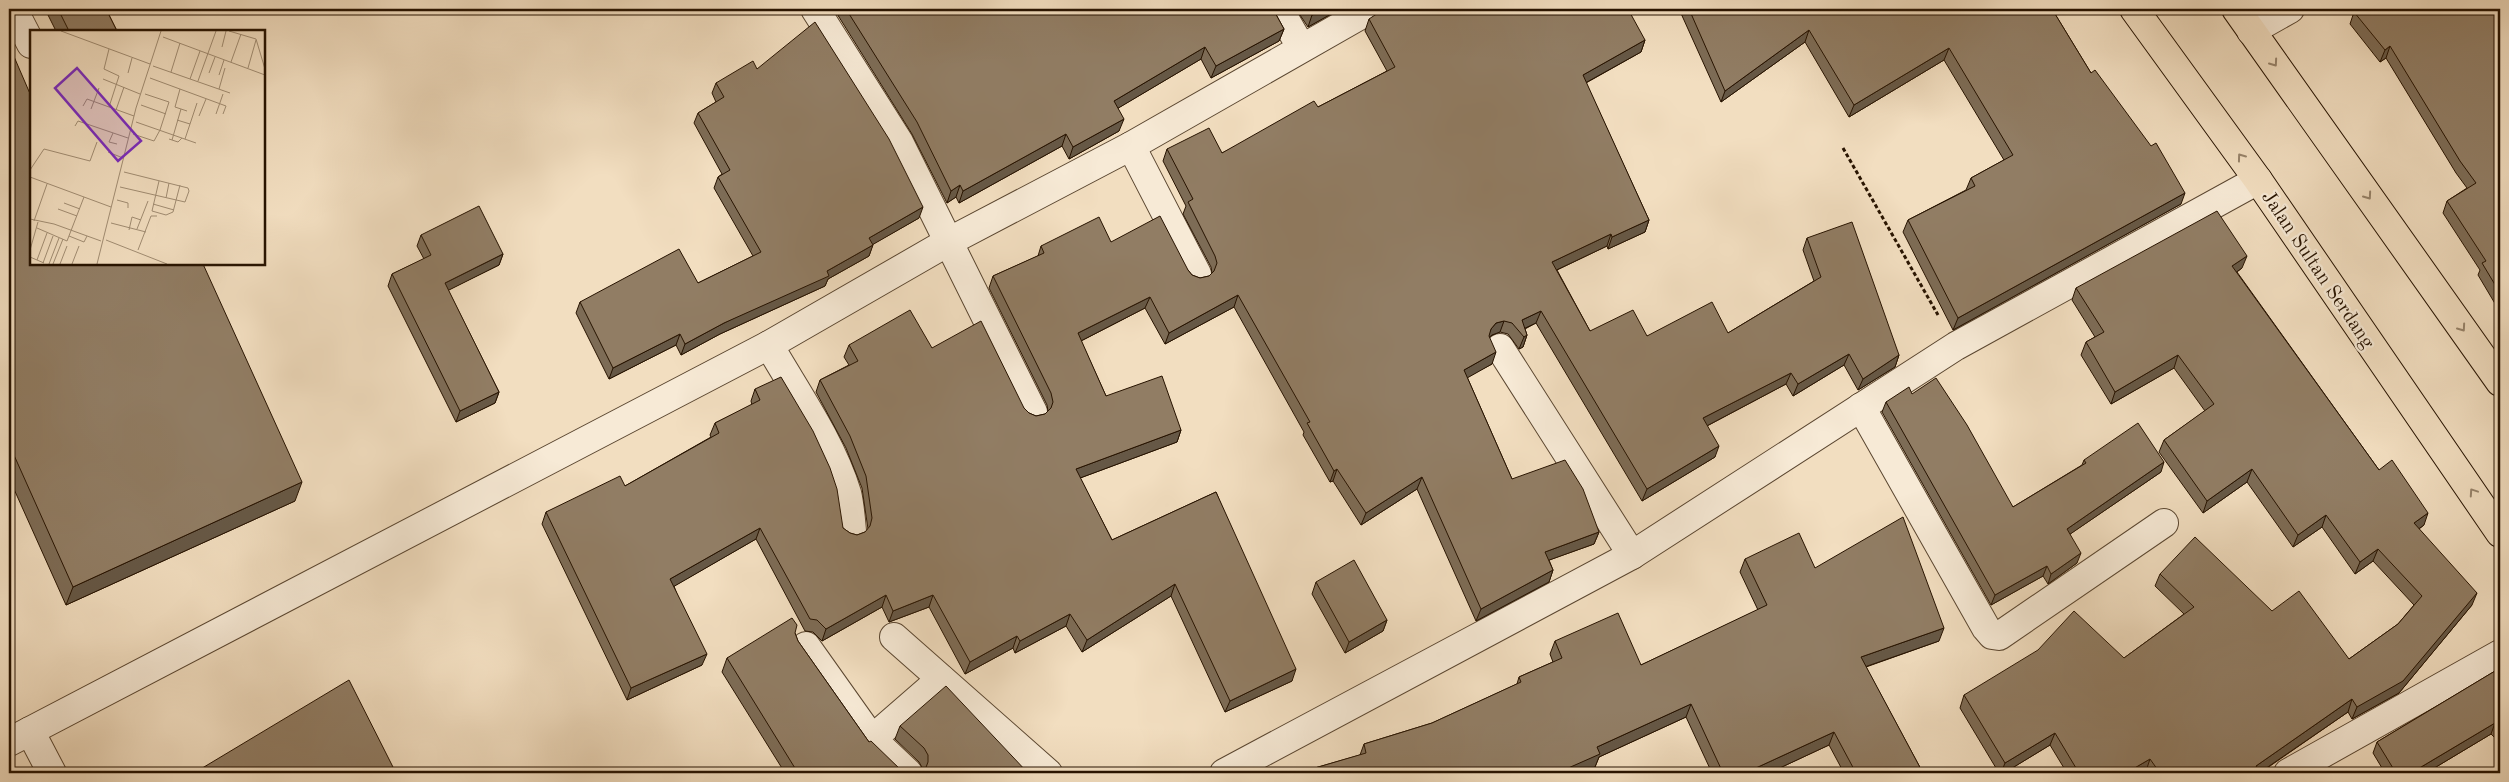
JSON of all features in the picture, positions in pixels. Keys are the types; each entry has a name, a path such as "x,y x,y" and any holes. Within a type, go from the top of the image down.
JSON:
{"highway":[{"name":"Jalan Sultan Serdang","path":"2134,9 2258,180 2500,533"},
{"path":"2236,9 2500,382"}],"street":[{"path":"13,9 30,42"},
{"path":"815,9 899,142 1033,412"},
{"path":"1279,9 1301,47"},
{"path":"52,773 19,736 769,345 948,242 1131,146 1301,47 1371,9"},
{"path":"2251,31 2290,9"},
{"path":"1131,146 1197,274"},
{"path":"1224,773 1632,555 1956,346 2258,180"},
{"path":"769,345 825,444 842,479 847,494 852,531"},
{"path":"1500,348 1632,555"},
{"path":"1861,407 1986,628 1992,635 1999,636 2164,523"},
{"path":"894,637 1048,773"},
{"path":"806,646 872,739 908,773"},
{"path":"2288,773 2500,654"},
{"path":"872,739 941,679"}],"path":[{"path":"1843,148 1956,346"}],"building":[{"path":"58,9 106,9 116,30 68,30"},
{"path":"846,9 1273,9 1284,29 1216,66 1205,47 1114,101 1124,119 1073,147 1066,134 963,191 960,185 951,191 917,122"},
{"path":"1308,9 1324,9 1312,15"},
{"path":"1384,9 1628,9 1645,40 1583,75 1649,220 1612,237 1611,234 1552,262 1590,331 1633,310 1647,336 1712,302 1728,333 1821,277 1807,238 1852,222 1899,355 1863,379 1849,354 1798,384 1791,373 1703,418 1719,446 1647,489 1541,311 1522,320 1527,335 1524,337 1512,323 1504,321 1496,323 1491,329 1489,336 1496,352 1464,370 1512,479 1565,460 1583,489 1599,532 1545,552 1553,570 1481,609 1422,477 1366,513 1337,469 1334,471 1307,423 1310,422 1238,295 1169,333 1150,297 1078,333 1106,396 1162,376 1181,430 1076,469 1112,540 1216,492 1296,669 1230,701 1175,584 1087,640 1070,614 1020,641 1017,636 970,662 933,595 893,611 886,595 826,629 817,620 810,619 760,528 670,579 707,654 631,688 546,512 620,476 625,486 719,433 715,423 760,400 755,389 781,377 813,431 830,468 837,489 843,528 857,535 865,532 870,526 872,518 866,476 850,436 820,380 858,361 849,345 910,310 932,348 981,321 1024,408 1036,416 1045,414 1051,408 1053,402 1051,393 993,276 1044,253 1041,246 1099,217 1111,242 1160,216 1192,275 1200,278 1209,276 1214,271 1217,263 1215,256 1188,202 1193,199 1167,149 1209,128 1222,153 1314,101 1318,107 1395,67 1369,19"},
{"path":"1689,9 2052,9 2091,73 2095,70 2151,146 2156,143 2185,193 1958,318 1908,220 1975,186 1971,178 2013,155 1949,48 1854,105 1809,30 1725,91"},
{"path":"2359,9 2500,9 2500,293 2482,263 2486,261 2447,201 2476,183 2460,161 2390,46 2385,50 2354,12"},
{"path":"815,22 889,139 923,207 869,238 873,245 827,271 829,276 724,323 685,344 680,334 613,368 580,302 679,249 698,283 761,252 718,177 730,170 698,113 724,97 716,83 753,61 757,69"},
{"path":"9,45 30,94 30,265 203,265 302,482 73,587 9,444"},
{"path":"479,206 503,254 445,283 499,392 460,411 392,274 431,255 421,235"},
{"path":"2217,211 2247,256 2232,266 2379,470 2392,460 2428,513 2414,523 2477,593 2403,681 2357,707 2352,699 2256,766 2260,773 2160,773 2150,759 2126,773 2079,773 2055,733 2005,763 1964,695 2038,650 2074,611 2124,658 2194,607 2160,574 2195,537 2272,611 2299,591 2349,659 2398,624 2422,596 2378,549 2360,562 2326,515 2298,535 2252,469 2207,501 2164,440 2214,404 2178,355 2115,392 2086,342 2104,332 2076,288"},
{"path":"1936,378 1967,425 2013,507 2086,463 2084,460 2138,423 2164,462 2067,529 2081,553 2051,574 2047,566 1995,595 1886,402 1909,387 1912,394"},
{"path":"1903,517 1944,628 1861,657 1923,773 1856,773 1834,732 1745,773 1723,773 1691,704 1597,747 1600,754 1557,773 1309,773 1308,770 1366,753 1364,744 1432,723 1521,682 1519,677 1562,658 1555,641 1618,613 1641,665 1767,605 1745,559 1799,533 1815,568"},
{"path":"1354,560 1387,620 1349,642 1316,582"},
{"path":"792,618 797,625 795,633 798,641 869,742 871,741 902,771 908,773 798,773 727,658"},
{"path":"2500,668 2500,727 2495,723 2411,773 2396,773 2377,742"},
{"path":"349,680 396,773 194,773"},
{"path":"946,686 1028,773 919,773 925,770 928,755 924,748 900,726"}]}
